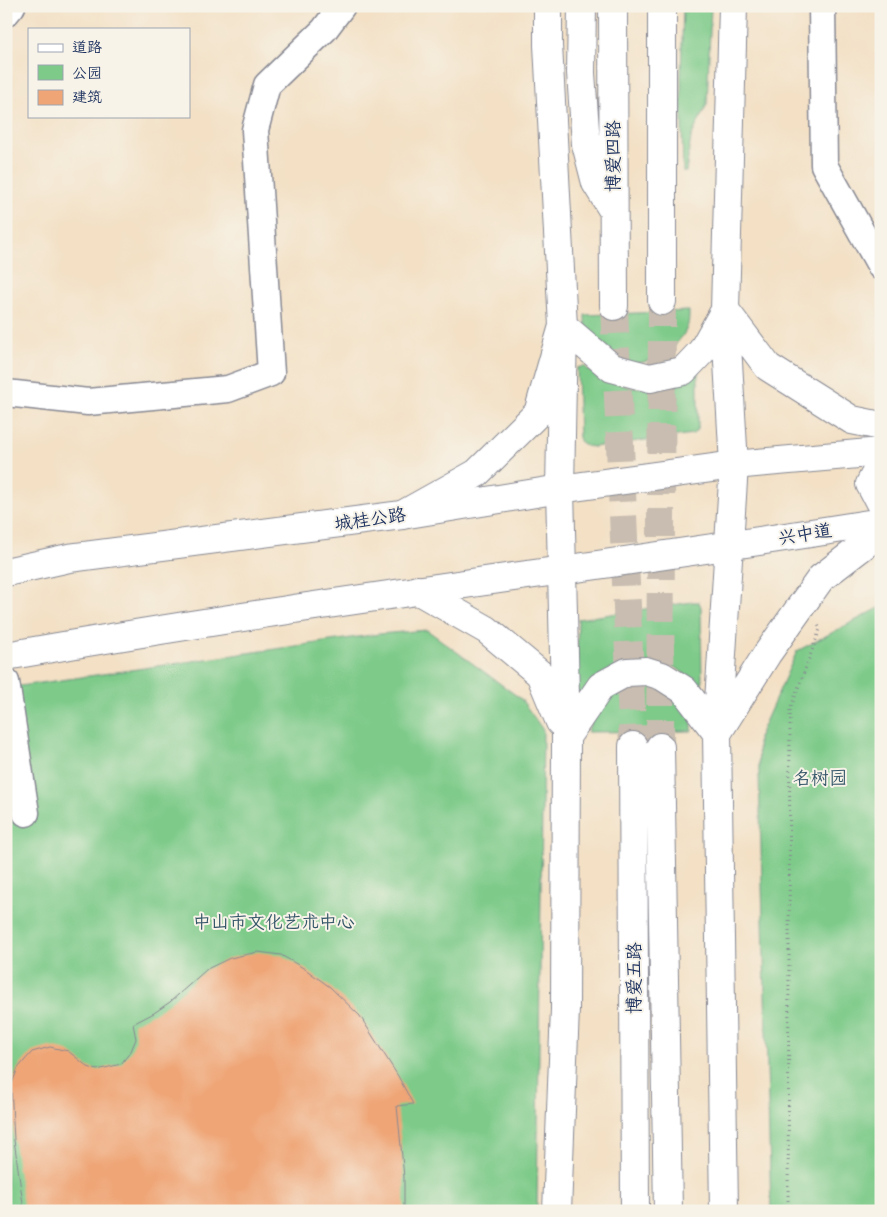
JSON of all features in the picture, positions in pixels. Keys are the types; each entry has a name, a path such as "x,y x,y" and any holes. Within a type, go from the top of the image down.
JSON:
{"main road":[{"path":"548,6 548,45 563,326 560,489 566,738 565,1009 557,1211"},
{"path":"582,6 581,73 586,144 596,183 614,211"},
{"name":"博爱四路","path":"613,6 614,306"},
{"path":"662,6 662,301"},
{"path":"724,1211 717,733 734,465 725,310 733,6"},
{"path":"563,326 612,368 650,378 683,371 702,351 725,310"},
{"path":"725,310 768,367 852,420 881,426"},
{"path":"402,515 477,473 538,413 563,326"},
{"path":"734,465 881,452"},
{"path":"881,463 870,484 881,505"},
{"name":"城桂公路","path":"6,572 70,558 402,515 560,489 734,465"},
{"name":"兴中道","path":"729,546 881,522"},
{"path":"717,733 768,654 821,578 881,532"},
{"path":"6,656 417,590 729,546"},
{"path":"417,590 487,630 540,674 566,738"},
{"path":"566,738 601,686 627,672 646,672 662,676 684,690 717,733"},
{"name":"博爱五路","path":"633,746 635,1211"},
{"name":"博爱五路","path":"660,747 668,1211"}],"street":[{"path":"6,13 12,6"},
{"path":"6,393 88,402 228,389 272,373 254,130 267,86 324,30 342,6"},
{"path":"822,6 824,165 881,267"},
{"path":"6,682 26,813"}],"path":[{"path":"788,1211 790,710 820,629 805,601"}],"green space":[{"path":"683,6 711,6 707,104 691,137 686,172 683,172 681,76"},
{"path":"689,311 687,328 676,344 651,360 633,363 625,362 600,341 588,330 585,321 585,315"},
{"path":"698,361 698,428 693,434 593,447 586,446 579,441 577,368 584,366 597,377 632,388 647,387"},
{"path":"699,602 701,607 702,687 696,688 679,670 669,664 656,660 576,702 578,619"},
{"name":"名树园","path":"881,607 881,1211 771,1211 758,738 797,651"},
{"name":"中山市文化艺术中心","path":"427,630 521,699 543,730 537,1211 6,1211 6,688 379,634"},
{"path":"639,685 650,685 672,693 692,721 692,731 587,732 606,700 620,690"}],"building":[{"path":"258,952 281,955 330,987 360,1016 398,1076 413,1104 397,1106 404,1177 404,1211 24,1211 14,1140 11,1086 18,1068 32,1052 50,1047 68,1051 88,1067 97,1070 121,1064 131,1051 136,1039 133,1024 170,1002 207,969 230,958"}],"tunnel":[{"path":"660,747 662,301"},
{"path":"614,306 633,746"}]}
